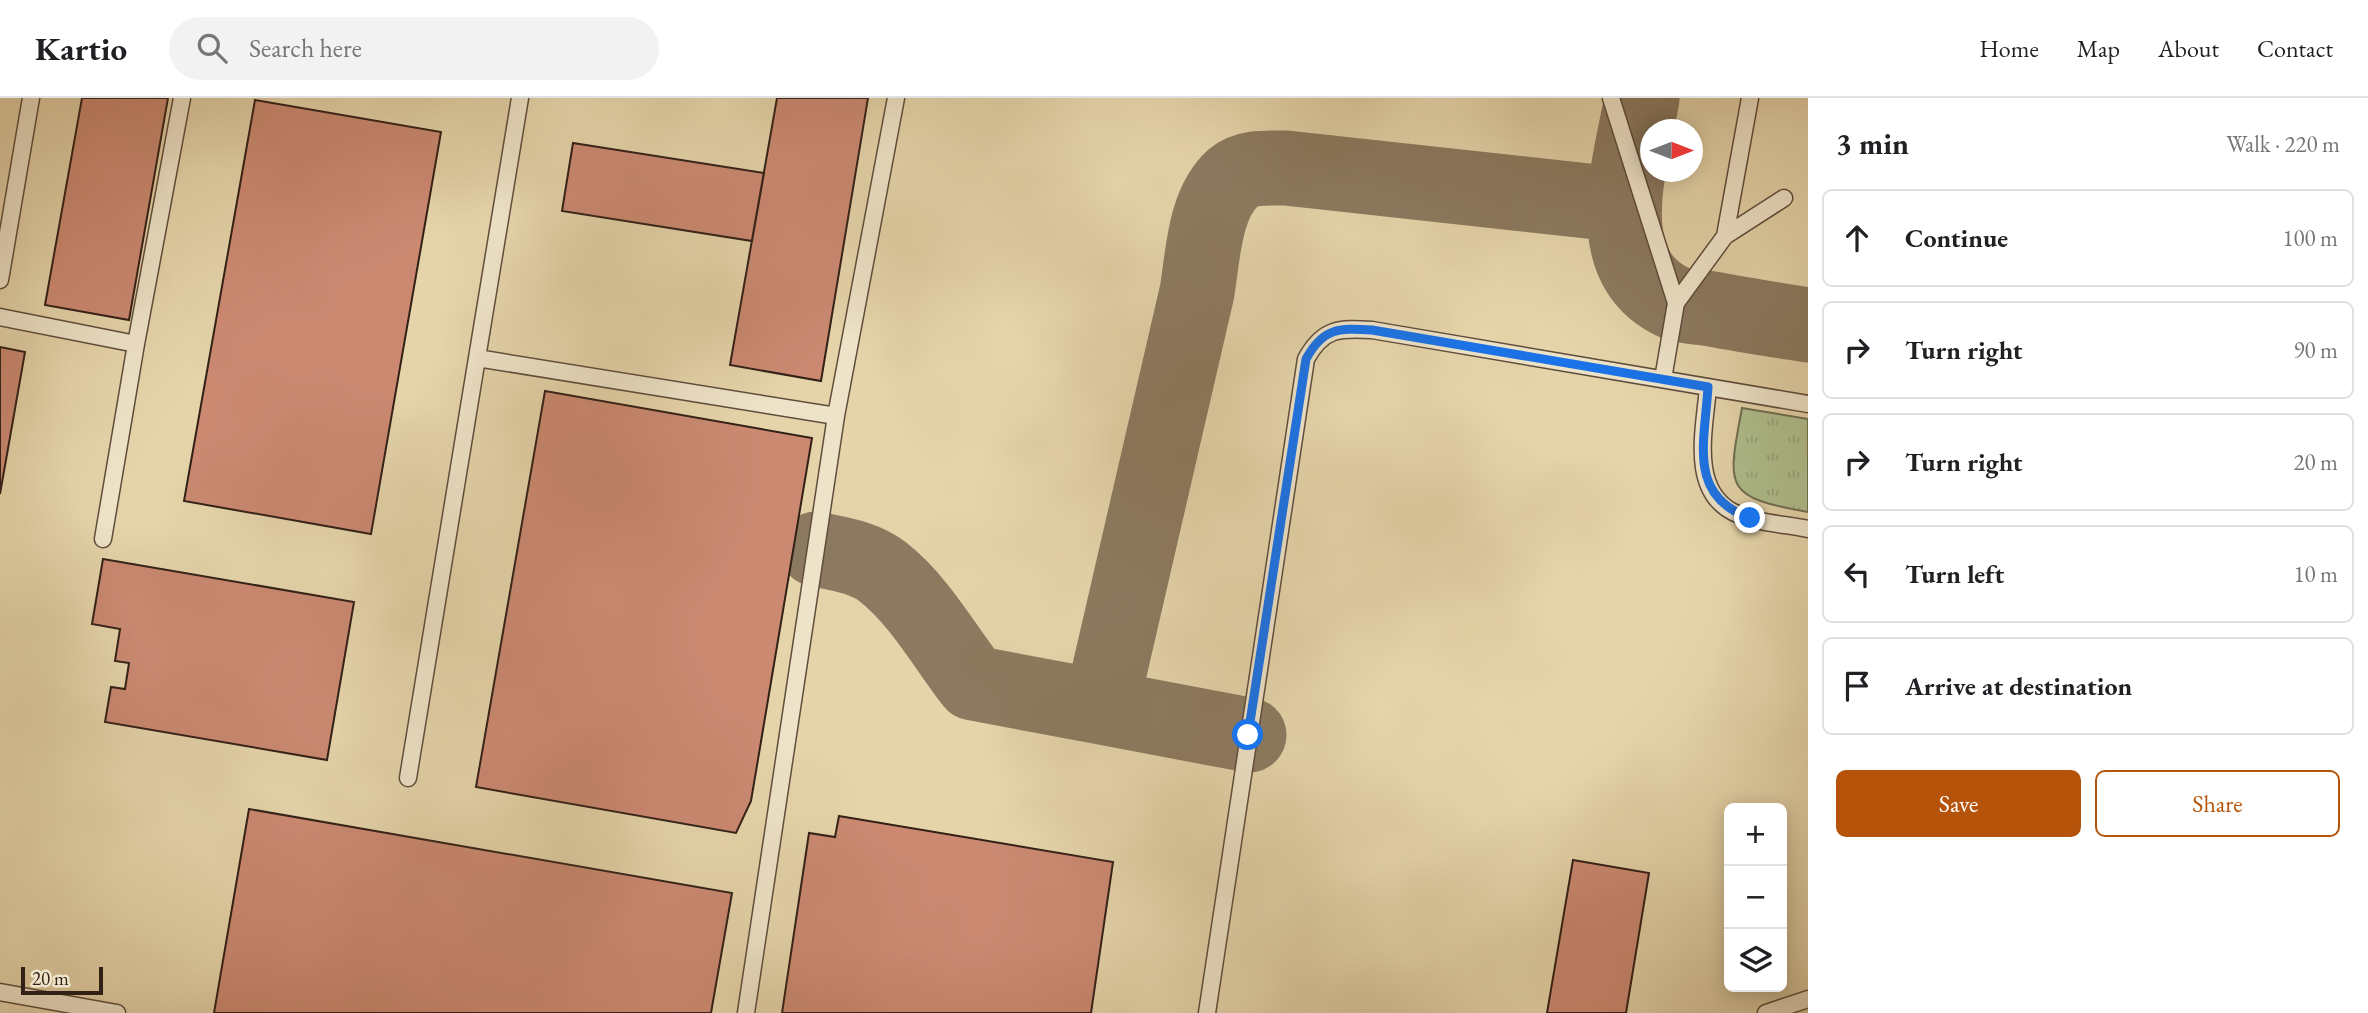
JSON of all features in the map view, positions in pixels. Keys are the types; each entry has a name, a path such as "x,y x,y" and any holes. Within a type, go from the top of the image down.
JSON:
{"lane":[{"path":"0,280 31,98"},
{"path":"103,539 182,98"},
{"path":"408,778 520,98"},
{"path":"746,1013 836,416 896,98"},
{"path":"1611,98 1676,303 1664,379"},
{"path":"1725,236 1750,98"},
{"path":"1676,303 1725,236 1784,198"},
{"path":"0,317 136,344"},
{"path":"1206,1013 1306,359 1315,343 1328,333 1345,328 1372,330 1808,404"},
{"path":"477,358 836,416"},
{"path":"1708,387 1703,468 1717,499 1732,512 1750,518 1808,529"},
{"path":"0,992 117,1013"},
{"path":"1766,1013 1808,999"}],"green space":[{"path":"1742,408 1808,419 1808,512 1760,501 1746,494 1738,484 1734,472 1734,456"}],"building":[{"path":"82,98 168,98 129,320 45,305"},
{"path":"777,98 868,98 821,381 730,365"},
{"path":"255,100 441,132 371,534 184,501"},
{"path":"573,143 764,173 752,241 562,211"},
{"path":"0,347 25,352 0,494"},
{"path":"545,391 812,438 751,801 736,833 476,787"},
{"path":"103,559 354,602 327,760 105,722 111,687 125,689 129,663 115,661 120,629 92,624"},
{"path":"249,809 732,893 711,1013 214,1013"},
{"path":"839,816 1113,862 1091,1013 782,1013 809,833 835,837"},
{"path":"1573,860 1649,873 1626,1013 1547,1013"}],"taxiway":[{"path":"1642,98 1631,152 1624,211 1627,239 1635,265 1650,287 1679,304 1808,325"},
{"path":"1249,735 1101,707 1197,292 1206,231 1223,189 1233,178 1245,171 1286,168 1624,205"},
{"path":"816,549 860,559 876,567 896,583 920,610 973,683 1101,707"}],"route":[{"path":"1248,735 1306,359 1315,343 1328,333 1345,328 1372,330 1708,387 1703,468 1708,484 1717,499 1732,512 1750,518"}]}
